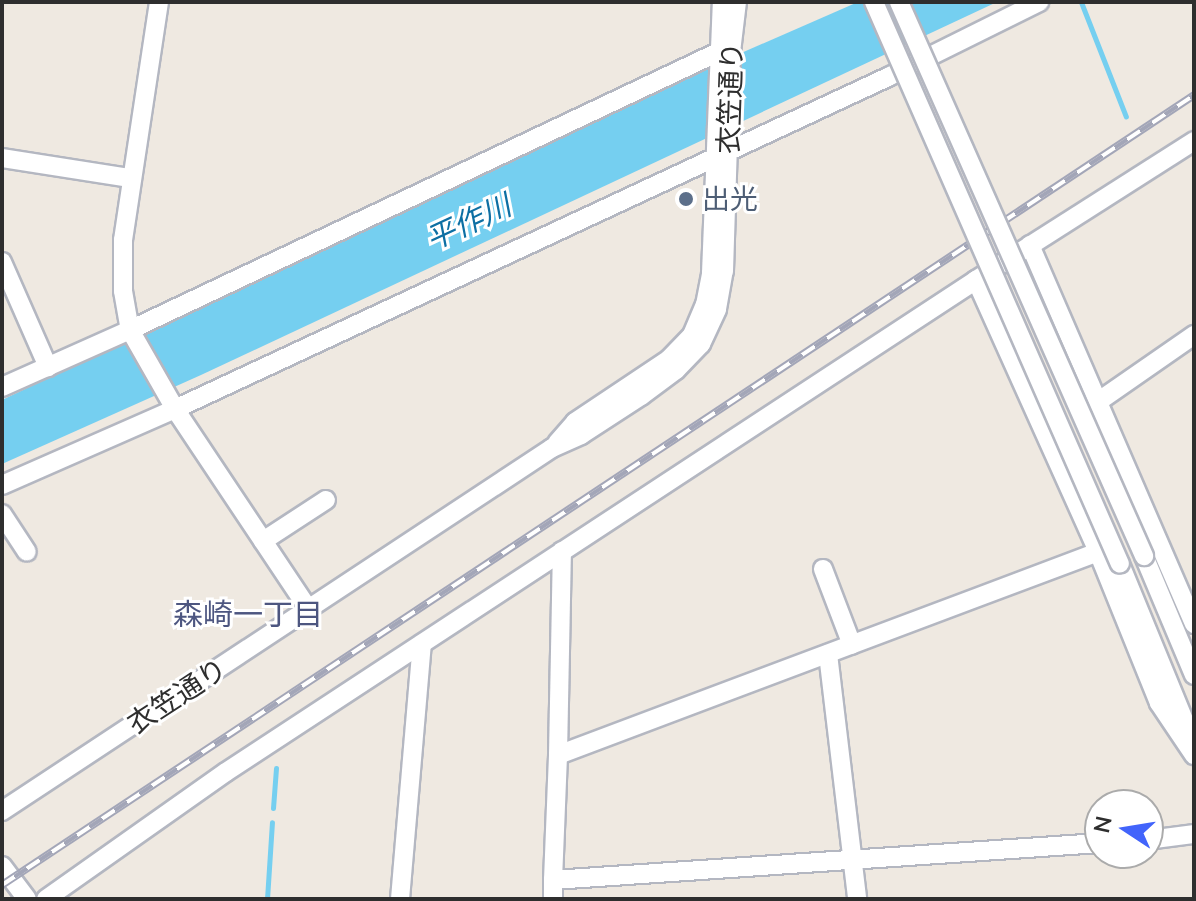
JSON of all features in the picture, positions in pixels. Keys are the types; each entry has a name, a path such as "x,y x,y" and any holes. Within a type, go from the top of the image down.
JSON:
{"street":[{"path":"159,2 129,178 123,240 123,291 132,333 173,406 309,610"},
{"name":"衣笠通り","path":"2,811 552,448 575,422 669,359 692,335 705,305 711,273 721,149 723,50 719,2"},
{"name":"衣笠通り","path":"723,50 737,2"},
{"path":"874,2 1120,564 1194,743"},
{"path":"899,2 1194,675"},
{"path":"2,485 1039,2"},
{"path":"2,387 132,333 723,50"},
{"path":"46,899 226,772 976,280 1194,141"},
{"path":"2,158 129,178"},
{"path":"1030,245 1194,624"},
{"path":"2,262 8,290 48,367"},
{"path":"976,280 1098,552 1159,703 1194,755"},
{"path":"992,316 1046,283"},
{"path":"1099,401 1194,335"},
{"path":"263,541 326,500"},
{"path":"2,514 27,552"},
{"path":"553,899 562,551"},
{"path":"558,755 1098,552"},
{"path":"823,569 852,645"},
{"path":"400,899 422,644"},
{"path":"828,654 855,859 857,899"},
{"path":"1164,838 1194,834"},
{"path":"553,880 1084,844"},
{"path":"2,866 27,899"}],"water":[{"name":"平作川","path":"858,2 997,2 201,375 2,464 2,400 611,110"}],"waterway":[{"path":"1081,2 1126,117"},
{"path":"273,808 276,768"},
{"path":"267,899 272,822"}],"railway":[{"path":"2,885 1194,95"}],"place":[{"name":"出光","path":"686,199"}],"district":[{"name":"森崎一丁目","path":"248,614"}]}
